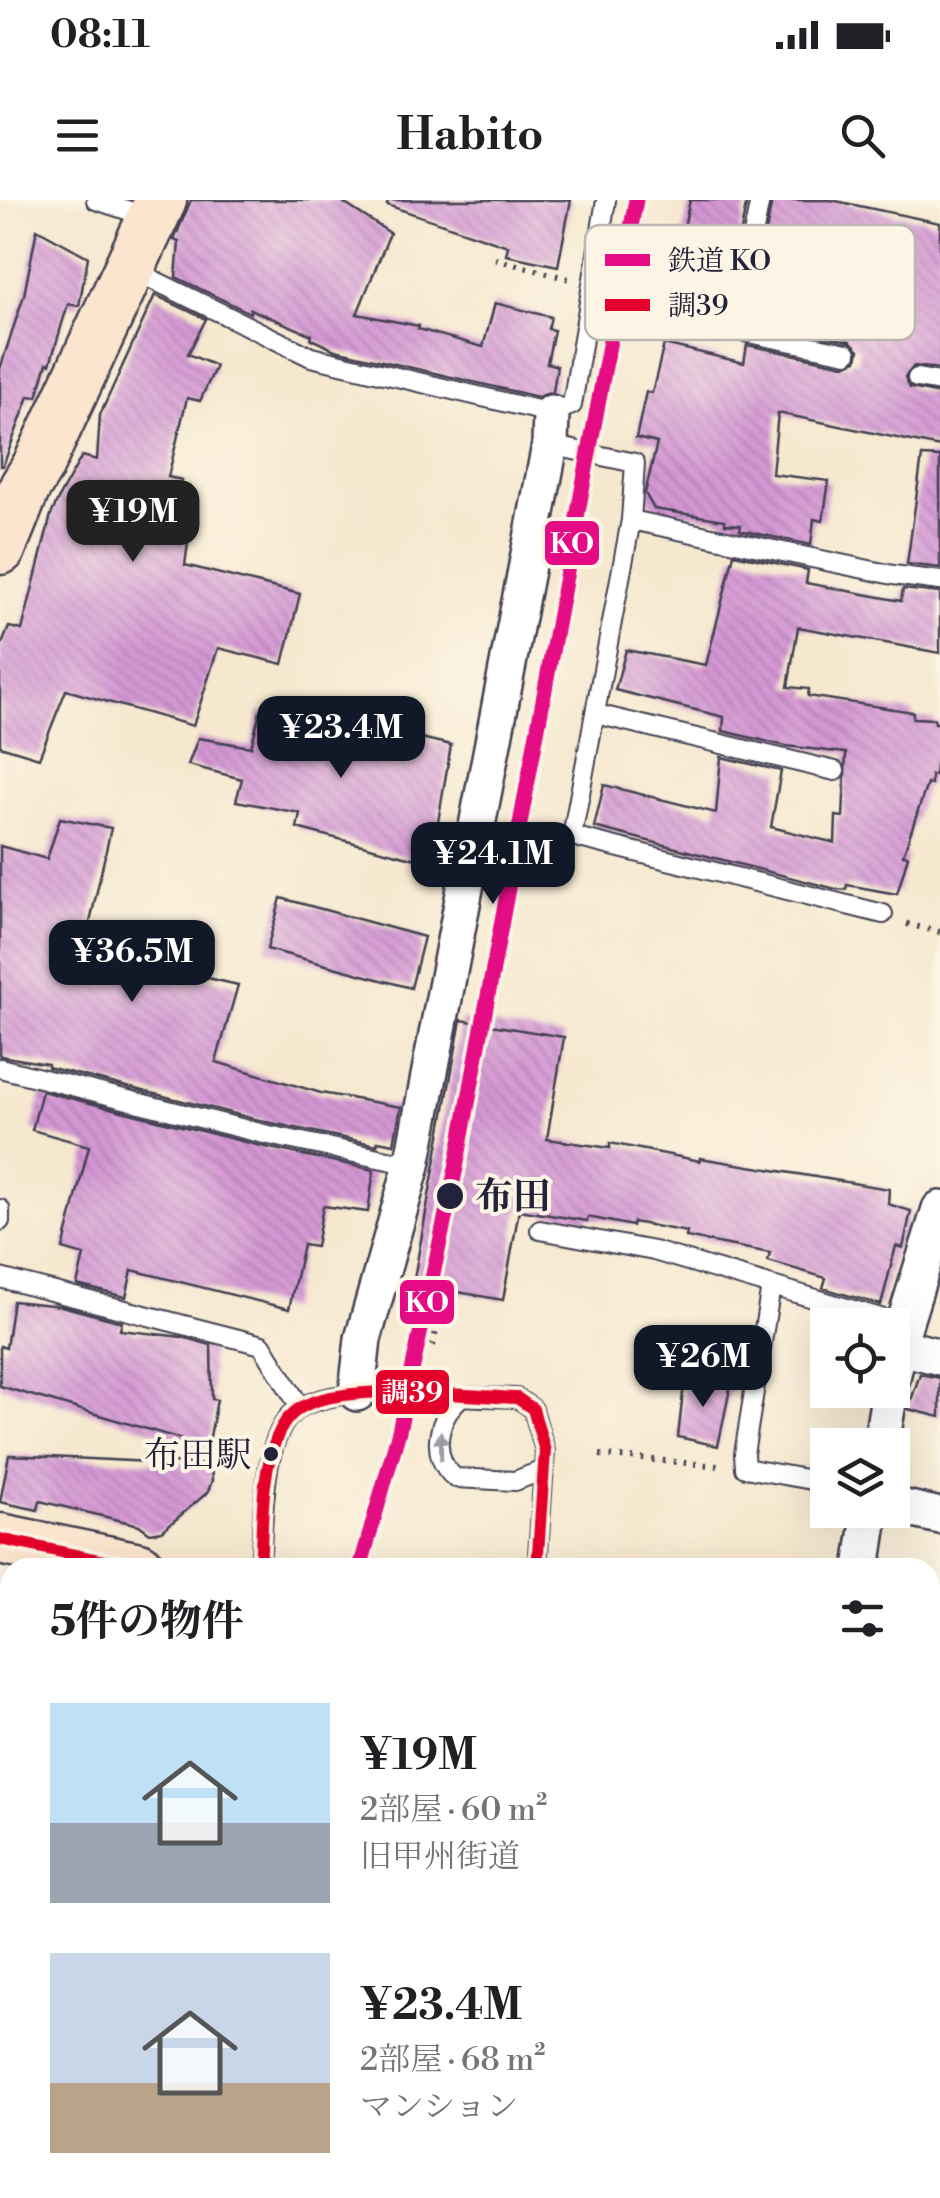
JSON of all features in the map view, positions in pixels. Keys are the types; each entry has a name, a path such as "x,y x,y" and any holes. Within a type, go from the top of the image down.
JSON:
{"main road":[{"path":"0,549 12,484 130,269 156,209"},
{"path":"0,1539 91,1558"}],"street":[{"path":"358,1393 363,1339 412,1165 551,429"},
{"path":"910,1311 940,1212"},
{"path":"910,1352 940,1358"},
{"path":"910,1510 940,1516"},
{"path":"864,1558 868,1528"}],"lane":[{"path":"96,200 156,209"},
{"path":"602,225 606,200"},
{"path":"755,225 760,200"},
{"path":"130,269 311,357 551,429 634,463 632,520 572,836 883,914"},
{"path":"551,429 572,405 585,334"},
{"path":"785,340 847,352"},
{"path":"916,378 940,382"},
{"path":"632,520 893,575 940,581"},
{"path":"596,714 835,771"},
{"path":"0,1068 264,1134 412,1165"},
{"path":"0,1208 0,1221"},
{"path":"540,1230 654,1251 770,1286 814,1308"},
{"path":"0,1278 262,1345 300,1406"},
{"path":"770,1286 744,1454 746,1468 810,1480"},
{"path":"261,1558 269,1460 280,1427 300,1406 358,1393 517,1398 534,1409 545,1451 538,1558"},
{"path":"462,1396 450,1407 440,1432 439,1456 448,1472 455,1478 515,1481 544,1470"}],"path":[{"path":"494,259 585,283"},
{"path":"433,1346 444,1289"},
{"path":"600,1455 746,1468"}],"building":[{"path":"191,200 339,200 390,233 357,314 419,326 418,329 483,347 495,303 551,317 548,329 554,330 547,363 557,366 553,392 538,397 335,350 311,339 312,335 250,309 250,313 176,277 179,242 174,240"},
{"path":"388,200 571,200 558,266 506,255 508,246 387,205"},
{"path":"690,200 747,200 742,225 685,225"},
{"path":"772,200 831,200 940,223 940,369 914,366 905,377 910,388 940,394 940,447 778,413 772,474 829,481 823,521 814,519 811,545 740,530 741,525 725,524 725,520 654,509 645,493 657,443 636,438 646,392 652,393 664,344 744,363 747,345 844,365 857,360 859,350 845,340 915,340 915,225 767,225"},
{"path":"37,229 88,257 79,306 68,304 37,397 29,396 0,466 0,369 24,295"},
{"path":"155,295 206,319 188,354 216,366 200,401 187,398 168,477 182,480 176,512 192,513 185,565 300,594 283,664 218,648 193,726 66,690 39,758 0,746 0,649 9,627 22,630 51,515 60,495 82,456 97,460 100,415"},
{"path":"922,456 940,457 940,568 907,564"},
{"path":"734,554 808,570 806,583 901,601 903,589 940,593 940,653 798,627 788,687 809,689 808,696 913,712 913,718 940,723 939,765 936,764 935,775 931,775 931,785 927,784 903,855 908,856 897,894 847,885 846,890 836,889 594,827 604,785 716,813 721,757 781,771 771,827 835,843 836,816 843,817 846,753 786,746 723,731 724,717 615,690 626,650 706,665"},
{"path":"260,712 348,735 352,722 451,745 431,863 297,828 300,813 236,801 242,779 188,765 198,738 251,747"},
{"path":"60,818 111,828 83,954 238,985 216,1062 321,1093 401,1107 394,1144 378,1141 377,1145 267,1122 48,1064 0,1056 0,846 47,859"},
{"path":"281,898 424,937 411,988 267,949"},
{"path":"461,1020 564,1037 547,1139 610,1148 610,1143 700,1161 889,1189 888,1204 911,1211 903,1248 896,1246 881,1305 823,1288 826,1278 768,1261 770,1253 633,1222 632,1226 519,1210 503,1300 413,1284"},
{"path":"42,1091 374,1170 368,1212 323,1206 316,1247 303,1245 289,1309 132,1270 126,1297 77,1285 84,1255 63,1249 89,1146 32,1130"},
{"path":"13,1301 61,1306 122,1322 120,1330 182,1337 211,1345 212,1399 217,1400 208,1447 0,1386 0,1346 6,1348"},
{"path":"920,1374 940,1378 940,1417 908,1409"},
{"path":"685,1375 731,1384 718,1446 678,1437"},
{"path":"9,1455 211,1465 212,1480 208,1492 162,1531 150,1533 139,1525 40,1501 38,1510 0,1502"}],"rail line":[{"name":"KO","path":"631,225 636,200"},
{"name":"KO","path":"363,1558 399,1431 456,1168 610,340"}],"transit line":[{"name":"調39","path":"261,1558 265,1485 282,1426 308,1404 381,1392 517,1398 533,1409 545,1451 538,1558"},
{"name":"調39","path":"0,1539 90,1558"}],"place":[{"name":"布田","path":"450,1196"},
{"name":"布田駅","path":"271,1454"}]}
